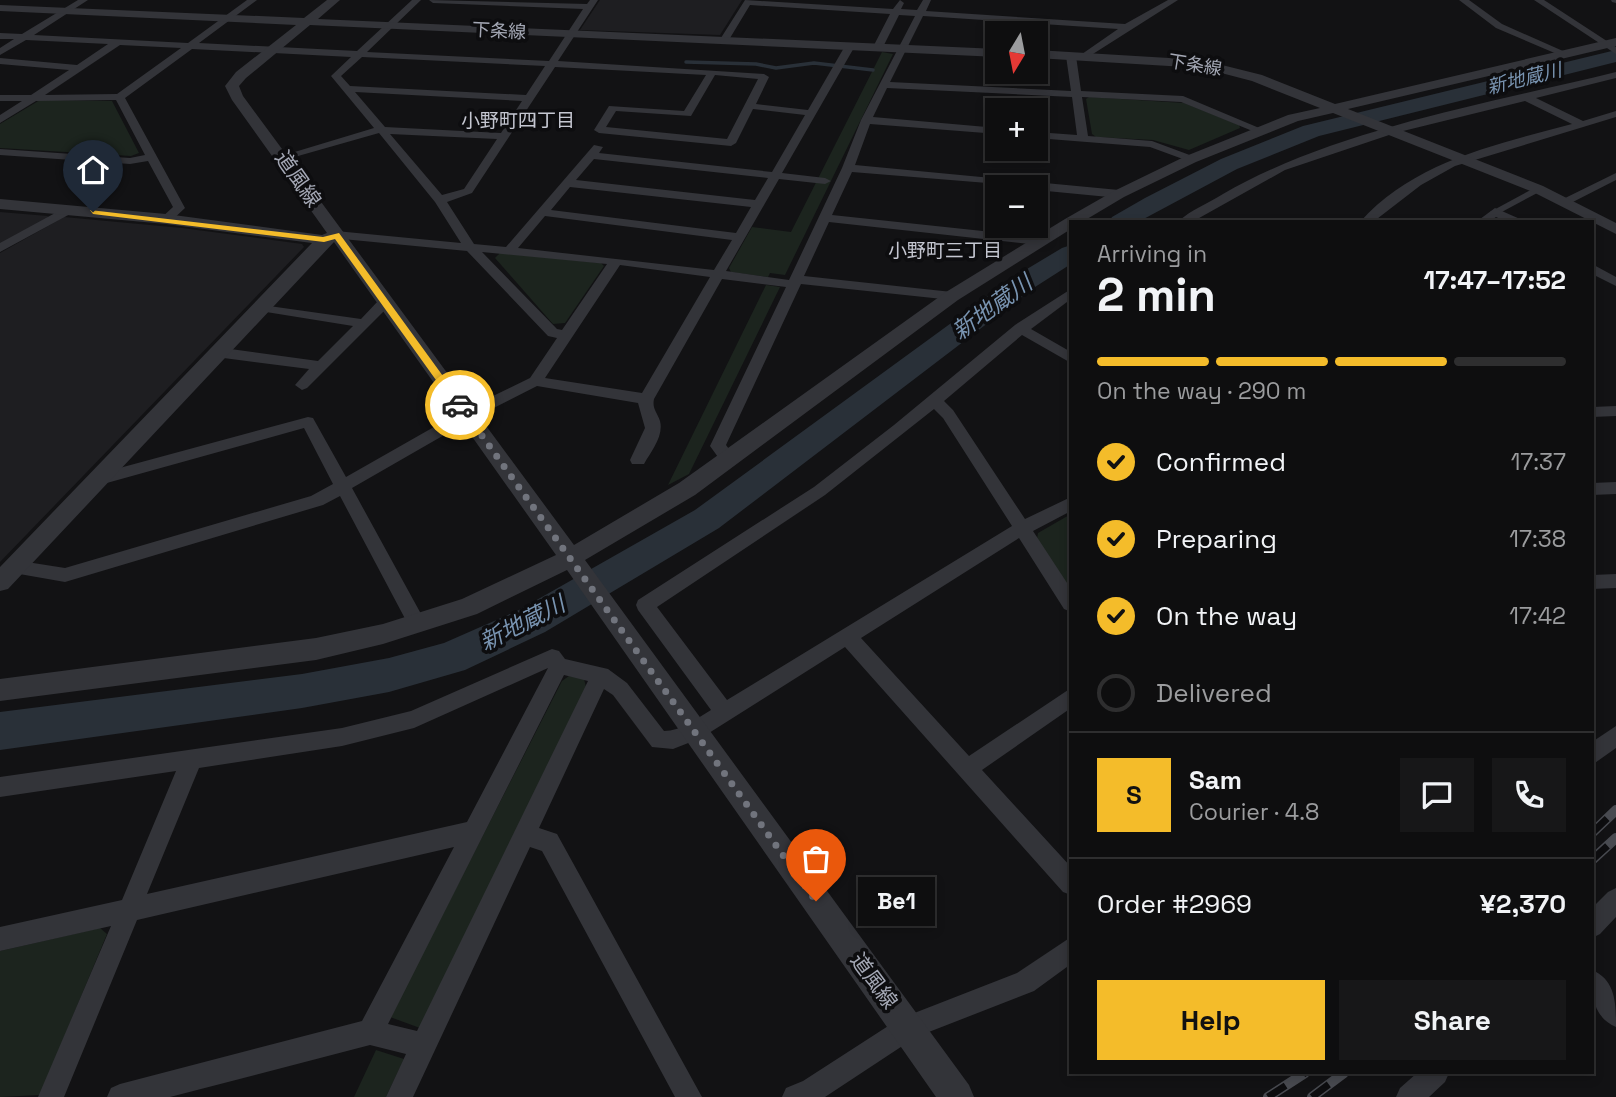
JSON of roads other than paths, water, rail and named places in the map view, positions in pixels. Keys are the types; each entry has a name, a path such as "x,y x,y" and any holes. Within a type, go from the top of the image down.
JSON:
{"street":[{"path":"0,52 84,0"},
{"path":"0,98 119,97 253,0"},
{"name":"道風線","path":"334,0 271,50 232,86 237,97 284,157 330,237 384,303 467,415 957,1097"},
{"path":"417,0 336,76 440,200 469,246 553,333 564,335"},
{"path":"433,0 592,3"},
{"path":"878,47 902,0"},
{"path":"729,460 718,446 848,168 866,120 928,0"},
{"path":"1083,139 1075,93 1078,56 1172,0"},
{"path":"1463,0 1499,26 1567,55"},
{"path":"1538,0 1612,47"},
{"path":"724,41 749,1 1126,27"},
{"path":"440,200 468,191 592,3"},
{"name":"下条線","path":"0,8 985,51"},
{"path":"0,36 712,72 764,77 731,144 598,130 613,107 687,114 712,72"},
{"path":"0,120 118,42"},
{"path":"638,460 654,429 654,421 645,407 646,399 850,46"},
{"path":"1074,220 1119,194 1259,130 1567,55 1612,47"},
{"name":"下条線","path":"1048,55 1202,64 1257,78 1385,129"},
{"path":"0,61 79,68"},
{"path":"1190,219 1281,168 1385,129 1616,75"},
{"path":"886,85 1183,99 1259,130"},
{"path":"349,89 529,98"},
{"path":"119,97 179,208 166,219"},
{"path":"1527,97 1583,125"},
{"path":"750,106 811,113"},
{"path":"1369,220 1422,180 1451,164 1510,143 1551,135 1616,114"},
{"path":"866,120 985,130"},
{"path":"1385,129 1538,190 1616,229"},
{"path":"284,157 379,130 504,136"},
{"path":"509,251 612,131"},
{"path":"1048,136 1152,144 1191,159"},
{"path":"0,152 130,161 153,157"},
{"path":"591,155 824,181"},
{"path":"848,168 1119,194"},
{"path":"1563,202 1616,176"},
{"path":"567,184 758,204"},
{"path":"1485,220 1538,190"},
{"path":"0,204 330,237 469,246 794,282 952,296"},
{"path":"0,248 68,210"},
{"path":"542,212 739,237"},
{"path":"1495,212 1512,220"},
{"path":"824,218 1039,242"},
{"path":"0,690 316,649 383,634 469,607 570,558 687,489 952,296 1069,223"},
{"path":"0,582 216,352 330,237"},
{"path":"14,567 65,575 317,501 467,415 535,381 616,261"},
{"path":"723,711 645,605 782,518 935,401 1020,328 1069,294"},
{"path":"302,385 384,303"},
{"path":"260,307 362,323"},
{"path":"1020,328 1069,357"},
{"path":"216,352 320,366"},
{"path":"535,381 646,399"},
{"path":"935,401 948,414 1069,601"},
{"path":"1594,412 1614,413"},
{"path":"96,480 308,422 417,623"},
{"path":"1594,489 1616,488"},
{"path":"0,787 342,737 402,722 552,657 559,666 601,676 620,689 659,740 673,740 694,731 1021,529 1069,504"},
{"path":"1594,582 1616,581"},
{"path":"848,637 1069,882"},
{"path":"370,1032 559,666"},
{"path":"399,1097 601,676"},
{"path":"967,769 1069,698"},
{"path":"1594,754 1616,735"},
{"path":"51,1097 191,761"},
{"path":"0,940 471,832"},
{"path":"525,835 549,842 689,1097"},
{"path":"1594,924 1616,900"},
{"path":"807,1095 908,1028 1025,982 1069,950"},
{"path":"1594,985 1616,1014"},
{"path":"120,1097 370,1032 422,1045"},
{"path":"1409,1097 1435,1074"}],"waterway":[{"name":"新地蔵川","path":"1124,220 1229,164 1311,131 1616,56"},
{"path":"686,62 756,64 776,68 814,63 873,70"},
{"name":"新地蔵川","path":"0,731 302,691 389,675 451,658 532,621 707,519 1026,281 1069,254"}],"railway":[{"path":"1594,831 1616,810"},
{"path":"1594,858 1616,838"},
{"path":"1268,1097 1303,1074"},
{"path":"1312,1097 1343,1074"}],"place":[{"name":"Be1","path":"816,901"}],"district":[{"name":"小野町四丁目","path":"518,120"},
{"name":"小野町三丁目","path":"945,250"}]}
